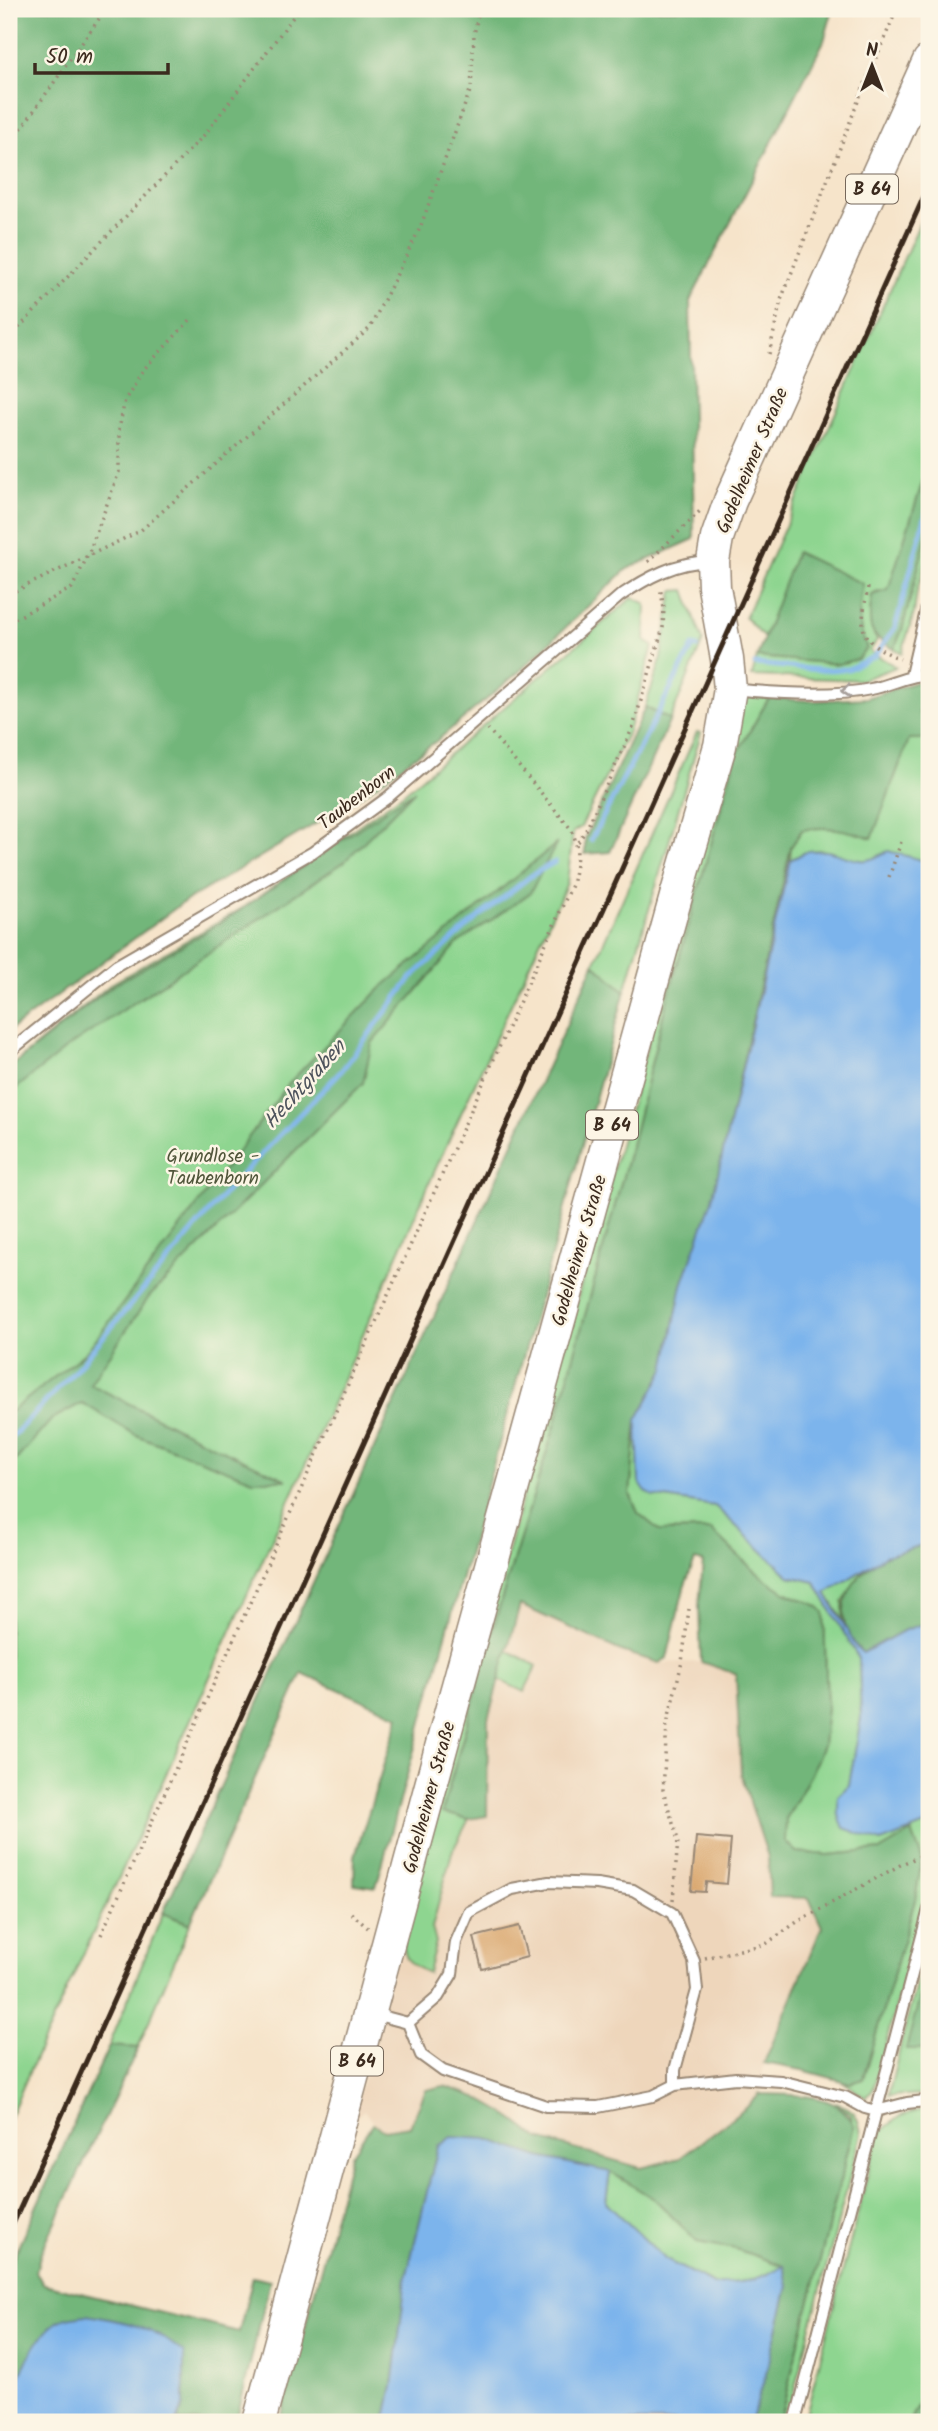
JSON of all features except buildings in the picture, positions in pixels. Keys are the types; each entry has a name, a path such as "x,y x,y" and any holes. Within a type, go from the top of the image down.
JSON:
{"main road":[{"name":"Godelheimer Straße","path":"259,2422 541,1384 720,746 730,689 714,587 713,561 717,538 730,501 929,61"}],"lane":[{"name":"Taubenborn","path":"9,1052 117,965 313,852 387,798 620,596 640,582 684,564 713,561"},
{"path":"911,676 929,598"},
{"path":"730,689 772,692 870,690 911,676 929,674"},
{"path":"408,2023 439,1997 452,1973 456,1942 469,1912 512,1889 549,1882 633,1890 672,1913 694,1961 697,1990 675,2070 675,2085"},
{"path":"795,2422 929,1909"},
{"path":"370,2012 408,2023"},
{"path":"408,2023 421,2055 443,2071 546,2106 598,2107 653,2096 675,2085 736,2078 781,2081 845,2097 876,2111 925,2101"}],"path":[{"path":"9,146 106,9"},
{"path":"9,338 206,132 299,9"},
{"path":"9,594 140,531 370,328 420,228 471,88 474,35 479,9"},
{"path":"767,365 781,300 897,9"},
{"path":"9,622 72,588 88,555 119,472 119,429 125,400 144,370 192,318"},
{"path":"640,582 636,573 673,540 705,504"},
{"path":"868,587 863,614 864,628 870,643 886,653"},
{"path":"578,842 633,727 663,628 663,601"},
{"path":"101,1935 572,886 578,859 578,842 571,829 479,718"},
{"path":"889,877 901,842"},
{"path":"672,1913 678,1840 663,1790 666,1737 690,1609"},
{"path":"694,1961 766,1944 797,1922 929,1852"}],"shaded area":[{"path":"520,1605 621,1651 659,1663 701,1662 736,1674 741,1774 768,1857 770,1897 809,1897 822,1927 764,2063 760,2094 746,2108 680,2158 642,2168 539,2139 504,2113 476,2097 426,2091 410,2126 384,2130 373,2123 364,2110 352,2120 402,1933 436,1943 432,1928 452,1852 469,1819 487,1817 488,1719 499,1680 524,1692 536,1667 507,1650"}],"green space":[{"path":"9,9 833,9 824,41 690,301 694,539 627,569 521,670 439,739 357,799 181,904 9,1031"},
{"path":"929,202 929,462 888,591 879,591 872,595 870,613 870,624 877,640 870,651 896,667 861,680 752,676 757,657 839,664 859,631 857,617 863,584 796,553 764,638 745,617"},
{"path":"929,462 929,527 902,630 894,649 878,638 871,627 872,595 888,590"},
{"path":"929,527 929,553 902,653 894,649 902,630"},
{"path":"796,552 863,584 859,617 867,648 858,659 839,664 757,657"},
{"path":"685,590 703,641 670,720 645,707 660,663 673,591"},
{"name":"Grundlose - Taubenborn","path":"633,597 646,604 645,641 653,646 628,732 581,827 573,832 567,883 436,1168 297,1484 9,2119 9,1068 111,984 246,906 404,793"},
{"path":"922,680 929,687 919,713 929,718 929,739 909,739 872,838 837,829 802,830 791,847 712,1201 682,1285 665,1369 637,1420 630,1494 638,1513 660,1531 711,1530 769,1582 824,1612 827,1708 823,1745 811,1774 786,1819 785,1841 796,1852 828,1855 881,1850 912,1832 922,1859 915,1900 863,2079 850,2083 764,2063 822,1927 809,1898 770,1897 768,1857 741,1774 736,1674 701,1662 699,1606 703,1562 695,1560 684,1588 667,1658 659,1663 621,1651 520,1605 488,1719 487,1816 469,1819 442,1813 501,1601 556,1422 629,1154 664,1012 736,755 769,698 813,701 866,698"},
{"path":"747,697 769,698 736,755 664,1012 629,1154 556,1422 501,1601 442,1812 469,1819 452,1852 432,1928 436,1942 428,1973 407,1958 402,1933 743,700"},
{"path":"645,707 670,720 610,852 585,854 585,839"},
{"path":"697,732 701,733 625,991 594,964"},
{"path":"909,739 929,739 929,862 888,851 864,861 822,850 807,852 790,860 791,847 802,830 837,829 872,838"},
{"path":"415,790 344,862 68,1047 9,1094 9,1068 112,986 221,923"},
{"path":"557,843 530,893 458,943 372,1043 363,1083 149,1297 90,1384 287,1480 253,1480 136,1435 82,1403 52,1419 9,1468 9,1413 86,1352 291,1081 381,988"},
{"path":"594,964 625,991 376,1887 354,1884 355,1856 399,1716 302,1673 190,1924 163,1913"},
{"path":"637,1420 639,1482 653,1496 715,1506 789,1576 815,1582 859,1659 861,1718 849,1785 881,1842 925,1825 929,1827 929,1885 873,2090 866,2098 841,2080 850,2083 863,2079 915,1900 922,1859 912,1832 881,1850 828,1855 796,1852 784,1841 786,1819 811,1774 823,1744 827,1708 824,1612 769,1582 711,1530 660,1531 638,1513 630,1494"},
{"path":"929,1543 929,1622 905,1630 863,1653 852,1641 846,1628 844,1614 850,1589 858,1577 887,1555"},
{"path":"865,1569 843,1602 843,1620 826,1593"},
{"path":"507,1650 537,1666 524,1692 499,1680"},
{"path":"163,1913 190,1924 138,2048 109,2046"},
{"path":"929,1933 929,1980 924,1981 907,2049 923,2049 929,2040 929,2094 888,2096"},
{"path":"929,1980 929,2040 923,2049 906,2049 924,1981"},
{"path":"109,2046 138,2048 40,2255 36,2273 44,2284 239,2332 253,2277 270,2281 236,2422 177,2422 184,2405 184,2353 16,2383 9,2409 9,2267"},
{"path":"444,2086 476,2097 504,2113 539,2139 641,2168 680,2158 746,2108 760,2094 814,2097 838,2106 848,2115 854,2126 779,2422 751,2422 788,2286 784,2266 736,2249 697,2242 656,2200 610,2172 539,2157 487,2139 451,2137 438,2147 406,2278 393,2387 385,2422 280,2422 351,2155 373,2123 384,2130 410,2126 426,2090"},
{"path":"835,2103 854,2113 861,2134 786,2422 779,2422 854,2126 850,2113"},
{"path":"929,2108 929,2382 911,2418 913,2422 804,2422 878,2134 900,2116"},
{"path":"610,2172 656,2200 697,2242 736,2249 784,2266 754,2280 716,2285 666,2260 606,2202"},
{"path":"929,2382 929,2422 913,2422 911,2418"}],"water":[{"path":"808,851 828,851 865,860 888,851 929,862 929,1543 885,1556 826,1593 857,1648 863,1653 905,1630 929,1622 929,1813 925,1825 881,1842 844,1828 838,1813 838,1796 849,1785 861,1718 859,1659 815,1582 789,1576 715,1506 653,1496 645,1491 639,1482 637,1420 665,1369 682,1285 712,1200 790,860"},
{"path":"451,2137 487,2139 539,2157 610,2172 606,2202 666,2260 715,2285 754,2280 784,2266 788,2286 751,2422 385,2422 393,2387 406,2278 438,2147"},
{"path":"86,2315 138,2326 161,2337 184,2353 184,2405 177,2422 9,2422 18,2381 40,2339 59,2321"}],"waterway":[{"name":"Hechtgraben","path":"755,664 821,670 848,669 875,656 895,628 929,503"},
{"name":"Hechtgraben","path":"591,840 693,646 697,647"},
{"name":"Hechtgraben","path":"9,1440 72,1374 230,1187 342,1070 413,976 476,919 532,875 555,862"}],"railway":[{"path":"9,2233 929,185"}]}
